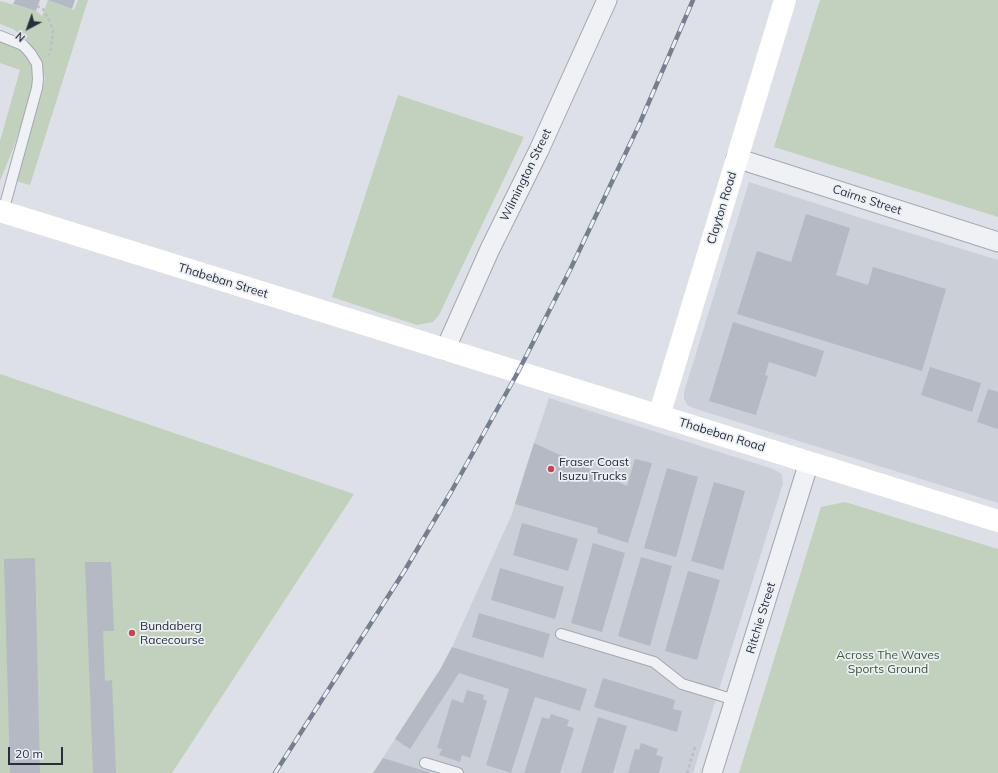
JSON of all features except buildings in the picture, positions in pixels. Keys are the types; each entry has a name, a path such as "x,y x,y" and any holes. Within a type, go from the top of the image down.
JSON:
{"street":[{"name":"Wilmington Street","path":"445,350 490,249 539,150 607,0"},
{"name":"Clayton Road","path":"659,416 785,0"},
{"name":"Cairns Street","path":"736,158 998,242"},
{"name":"Thabeban Street","path":"1,212 445,350"},
{"name":"Thabeban Road","path":"445,350 998,521"},
{"name":"Ritchie Street","path":"712,773 809,462"}],"lane":[{"path":"0,36 23,45 37,64 38,72 37,88 1,212"},
{"path":"560,634 654,662 682,684 735,700"},
{"path":"425,763 458,773"}],"path":[{"path":"37,6 43,9 53,31 51,48 43,67 38,72"},
{"path":"687,773 695,747"}],"shaded area":[{"path":"749,182 998,260 998,503 696,409 686,403 684,392"},
{"path":"549,398 773,469 782,474 783,483 693,773 373,773 441,668 452,647 512,514"}],"green space":[{"path":"48,0 74,10 78,0 88,0 30,185 16,181 45,79 40,60 28,41 13,29 0,24 0,1 36,11 42,16"},
{"path":"820,0 998,0 998,217 774,147"},
{"path":"0,41 17,48 24,53 30,62 33,71 33,81 29,101 13,149 0,181 0,141 20,70 0,63"},
{"path":"398,95 524,137 439,315 433,322 417,325 332,297"},
{"name":"Bundaberg Racecourse","path":"0,374 354,494 172,773 0,773"},
{"name":"Across The Waves Sports Ground","path":"845,502 998,549 998,773 739,773 821,507"}],"railway":[{"path":"275,773 405,570 451,492 518,372 570,270 639,125 693,0"}],"place":[{"name":"Fraser Coast Isuzu Trucks","path":"551,469"},
{"name":"Bundaberg Racecourse","path":"132,633"}]}
